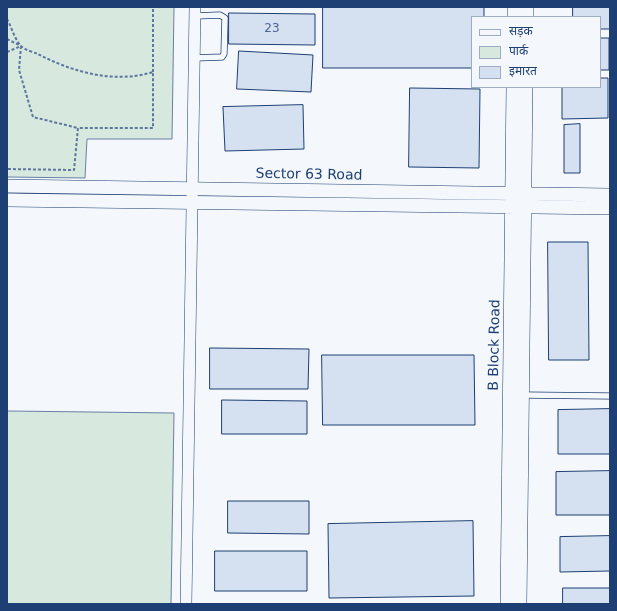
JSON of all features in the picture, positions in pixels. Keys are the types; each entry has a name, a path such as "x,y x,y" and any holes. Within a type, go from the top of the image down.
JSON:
{"street":[{"path":"186,604 191,189 195,11"},
{"name":"B Block Road","path":"513,88 518,200 517,395 520,604"},
{"name":"B Block Road","path":"518,200 526,88"},
{"name":"Sector 63 Road","path":"7,186 191,189 518,200 610,208"},
{"name":"Sector 63 Road","path":"7,200 191,203 518,200 610,195"},
{"name":"B Block Road","path":"507,604 517,395"}],"lane":[{"path":"194,58 222,57 224,54 225,18 220,15 195,11"},
{"path":"517,395 610,396"}],"path":[{"path":"7,19 21,46 20,70 34,117 78,128 153,128 154,7"},
{"path":"7,39 49,60 80,71 109,77 136,77 153,72"},
{"path":"7,52 21,46"},
{"path":"7,169 74,170 78,128"}],"green space":[{"path":"7,7 174,7 172,139 87,139 85,178 7,177"},
{"path":"7,411 174,413 171,604 7,604"}],"building":[{"path":"323,7 484,7 484,16 471,16 471,68 323,68"},
{"path":"573,7 610,7 610,29 601,29 601,16 573,16"},
{"path":"229,13 315,14 315,45 229,44"},
{"path":"601,38 609,38 609,70 601,70"},
{"path":"239,51 313,55 311,92 237,89"},
{"path":"601,78 608,78 608,118 562,119 562,88 601,88"},
{"path":"410,88 480,89 479,168 409,167"},
{"path":"303,105 304,149 225,151 223,107"},
{"path":"580,124 580,173 564,173 564,125"},
{"path":"548,242 588,242 589,360 549,360"},
{"path":"210,348 309,349 308,389 210,389"},
{"path":"322,355 474,355 475,425 323,425"},
{"path":"222,400 307,401 307,434 222,434"},
{"path":"610,409 610,454 558,454 558,410"},
{"path":"610,471 610,515 556,515 556,472"},
{"path":"228,501 309,501 309,534 228,533"},
{"path":"473,521 474,596 329,598 328,524"},
{"path":"610,536 610,571 560,572 560,537"},
{"path":"215,551 307,551 307,591 215,591"},
{"path":"563,588 610,588 610,604 563,604"}]}
